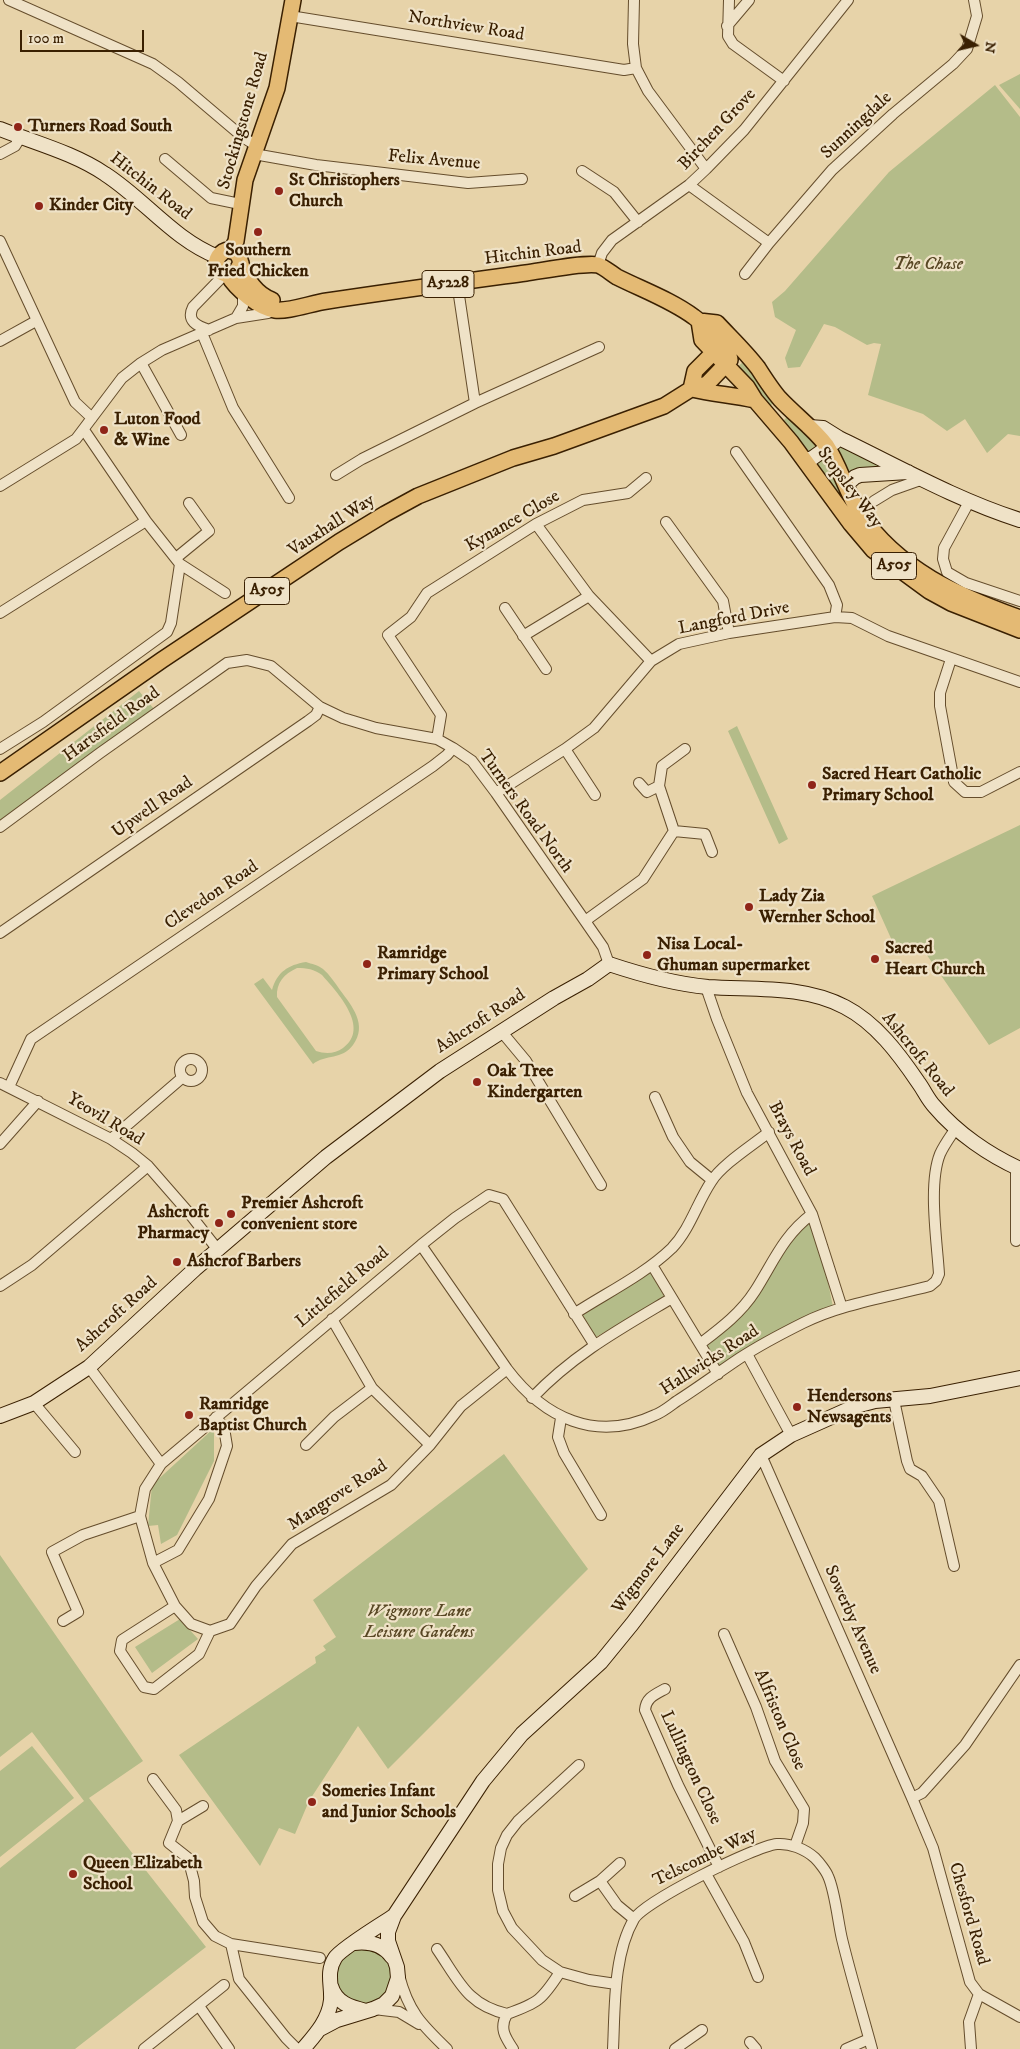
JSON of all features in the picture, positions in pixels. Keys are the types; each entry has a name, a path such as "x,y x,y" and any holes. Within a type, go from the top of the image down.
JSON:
{"main road":[{"name":"Stockingstone Road","path":"236,257 240,204 246,180 277,88 293,0"},
{"path":"226,274 236,272 236,257 224,251 218,257 217,268 226,274 243,293 273,310"},
{"name":"Hitchin Road","path":"236,257 246,276 259,293 266,298 298,306"},
{"name":"Hitchin Road","path":"273,310 289,310 298,306 457,282 575,266 598,265 619,278 686,310 699,321 717,323 743,351"},
{"path":"699,321 702,340 719,350 726,366"},
{"path":"743,351 730,346 719,350 695,371 691,388 707,392 731,394 754,400"},
{"name":"Stopsley Way","path":"743,351 779,397 827,447 857,508 870,526 914,567 952,592 1020,618"},
{"name":"Stopsley Way","path":"726,366 792,442 850,524 873,550 929,591 951,603 1020,630"},
{"name":"Vauxhall Way","path":"0,773 162,660 339,542 385,514 418,496 514,458 646,414 664,406 691,388 707,384 726,366"}],"street":[{"path":"9,0 153,64 178,82 256,150"},
{"path":"634,0 633,44 636,68 648,91 706,169"},
{"path":"728,0 728,36 733,44 784,81"},
{"path":"728,26 748,0"},
{"name":"Birchen Grove","path":"598,265 606,246 689,185 744,130 848,0"},
{"name":"Sunningdale","path":"745,274 832,170 893,114 953,64 967,49 977,16 974,0"},
{"name":"Northview Road","path":"290,16 624,70 636,68"},
{"name":"Hitchin Road","path":"0,129 70,156 104,173 193,245 218,257"},
{"path":"0,154 15,146 20,138"},
{"name":"Felix Avenue","path":"256,150 316,165 468,183 522,179"},
{"path":"165,159 211,198 240,204"},
{"path":"582,172 614,192 638,222"},
{"path":"689,185 769,243"},
{"path":"0,241 75,402 92,418"},
{"path":"226,274 193,307 190,318 194,324 206,331 233,408 289,498"},
{"path":"457,282 476,403"},
{"path":"236,318 243,306 243,293"},
{"path":"0,486 76,439 122,378 141,363 162,350 236,318 268,313 273,310"},
{"path":"0,341 36,321"},
{"path":"336,475 362,459 476,403 599,347"},
{"path":"141,363 181,435"},
{"path":"809,427 823,428 969,502 1020,520"},
{"path":"84,430 146,520 178,561 225,593"},
{"path":"804,459 810,458 840,438"},
{"path":"736,452 829,585 836,605 835,617"},
{"path":"846,485 855,476 908,472"},
{"name":"Kynance Close","path":"437,739 441,715 388,635 411,617 427,593 536,524 583,500 628,493 646,478"},
{"path":"874,501 892,490 923,479"},
{"path":"969,502 944,548 943,559 947,572 966,583 1020,601"},
{"path":"0,749 43,722 167,632 172,624 178,561 209,531 189,503"},
{"path":"0,612 146,520"},
{"path":"666,522 723,601 729,634"},
{"path":"536,524 590,596 651,661"},
{"path":"523,636 590,596"},
{"path":"505,608 546,669"},
{"name":"Langford Drive","path":"496,793 594,728 651,661 679,644 835,617 852,618 888,636 1020,682"},
{"path":"951,658 940,693 940,706 954,782 965,792 981,792 1020,772"},
{"name":"Turners Road North","path":"247,660 271,666 320,706 359,724 437,739 472,762 496,793 603,948 609,964"},
{"name":"Hartsfield Road","path":"0,827 227,663 247,660"},
{"name":"Upwell Road","path":"0,933 308,721 316,715 320,706"},
{"name":"Clevedon Road","path":"5,1085 31,1039 433,766 453,748"},
{"path":"565,749 595,796"},
{"path":"674,831 659,786 662,766 685,749"},
{"path":"639,783 647,792 659,786"},
{"path":"674,831 705,834 712,852"},
{"path":"585,922 643,879 674,831"},
{"name":"Ashcroft Road","path":"0,1416 34,1403 89,1367 218,1250 326,1157 440,1071 609,964 660,980 706,986 805,992 827,998 863,1018 882,1035 917,1080 934,1107 956,1128 992,1155 1018,1168"},
{"name":"Brays Road","path":"706,986 716,1019 747,1093 812,1214 842,1308"},
{"path":"501,1031 526,1061 601,1185"},
{"path":"111,1140 183,1077"},
{"name":"Yeovil Road","path":"5,1085 111,1140 132,1153 148,1166 218,1250"},
{"path":"655,1097 673,1137 690,1162 712,1180"},
{"path":"0,1144 38,1101"},
{"name":"Hallwicks Road","path":"421,1244 507,1369 532,1398 561,1418 592,1426 626,1425 655,1415 747,1354 805,1322 842,1308 930,1286 936,1281 939,1274 934,1192 936,1167 939,1155 956,1128"},
{"path":"574,1314 652,1265 673,1246 693,1217 712,1180 735,1158 769,1132"},
{"path":"0,1286 32,1265 148,1166"},
{"path":"1016,1241 1018,1168"},
{"name":"Littlefield Road","path":"153,1563 140,1516 145,1489 161,1464 421,1244 489,1195 503,1199 594,1344"},
{"path":"700,1344 732,1320 755,1291 782,1244 799,1224 812,1214"},
{"path":"652,1265 718,1374"},
{"path":"532,1398 554,1374 594,1344 672,1298"},
{"path":"332,1319 372,1388 430,1445"},
{"path":"747,1354 790,1435"},
{"path":"89,1367 161,1464"},
{"name":"Mangrove Road","path":"210,1631 230,1624 256,1586 292,1544 391,1485 430,1445 461,1406 507,1369"},
{"name":"Wigmore Lane","path":"320,2029 338,2020 384,2004 392,1996 398,1978 388,1942 388,1932 394,1916 483,1780 522,1734 601,1662 761,1455 790,1435 856,1406 875,1401 930,1396 1020,1378"},
{"path":"306,1445 334,1416 372,1388"},
{"path":"894,1400 907,1462 910,1468 922,1476 939,1501 954,1566"},
{"path":"34,1403 75,1452"},
{"path":"175,1606 122,1640 120,1651 144,1687 154,1689 199,1654 210,1631 192,1624 175,1606 153,1563 178,1550 209,1499 226,1446 224,1428 216,1417"},
{"path":"561,1418 558,1437 564,1453 601,1515"},
{"name":"Sowerby Avenue","path":"761,1455 912,1798"},
{"path":"62,1621 78,1612 52,1552 82,1535 140,1516"},
{"name":"Alfriston Close","path":"724,1634 756,1707 775,1761 804,1809 804,1823 795,1846"},
{"path":"912,1798 922,1792 966,1745 1020,1665"},
{"name":"Lullington Close","path":"665,1689 651,1696 645,1710 676,1780 719,1867"},
{"path":"580,1765 518,1821 507,1835 501,1848 498,1864 499,1897 512,1928 542,1960 560,1972 589,1980 616,1984"},
{"path":"153,1779 176,1810 178,1821 169,1843 188,1858 194,1881 195,1897 203,1922 215,1936 231,1944 320,1958"},
{"name":"Chesford Road","path":"912,1798 932,1848 970,1982 979,1994"},
{"path":"178,1821 204,1806"},
{"name":"Telscombe Way","path":"613,2049 616,1984 624,1946 634,1919 643,1908 719,1867 763,1846 779,1844 795,1846"},
{"path":"795,1846 815,1858 828,1876 843,1942 871,2044 846,2049"},
{"path":"575,1896 600,1881 620,1863"},
{"path":"706,1874 744,1942 758,1977"},
{"path":"600,1881 616,1905 634,1919"},
{"name":"Wigmore Lane","path":"303,2049 320,2029 329,2011 331,2000 330,1970 335,1958 343,1949 394,1916"},
{"path":"354,1943 378,1944 388,1951 395,1962 409,2003 422,2025"},
{"path":"231,1944 240,1980 297,2049"},
{"path":"437,1949 469,1995 482,2006 507,2014 536,2002 543,1997 560,1972"},
{"path":"330,1982 332,1990 339,2000 348,2007 399,2012 422,2025 447,2049"},
{"path":"144,2049 224,1985"},
{"path":"971,2049 970,2022 979,1994 1020,2017"},
{"path":"199,2006 229,2049"},
{"path":"507,2014 502,2026 503,2032 513,2049"},
{"path":"675,2049 702,2030"}],"green space":[{"path":"1020,74 1020,109 999,85"},
{"name":"The Chase","path":"995,85 1020,117 1020,436 1008,434 987,453 965,419 947,431 923,414 868,395 881,344 867,345 835,327 824,324 800,367 788,368 785,358 796,330 775,317 772,302 785,291 889,172"},
{"path":"743,362 776,401 770,406 735,369"},
{"path":"789,415 821,447 807,454 781,423"},
{"path":"840,445 887,466 871,472 845,471 834,447"},
{"path":"824,455 863,524 989,615 859,525 815,462"},
{"path":"139,691 154,709 0,821 0,800"},
{"path":"737,726 788,839 779,844 728,731"},
{"path":"1020,825 1020,1028 989,1045 920,945 898,954 872,896"},
{"path":"300,963 313,964 326,971 353,1009 359,1023 357,1038 349,1050 313,1064 254,984 263,978 272,990 277,978 284,970","holes":["297,968 313,970 322,975 349,1010 354,1031 351,1040 340,1050 330,1053 316,1051 277,997 279,983 292,970"]},
{"path":"811,1220 826,1272 833,1307 801,1318 763,1339 720,1367 706,1345 733,1322 785,1246"},
{"path":"650,1272 665,1297 596,1337 582,1314"},
{"path":"214,1428 214,1461 177,1535 161,1544 158,1525 148,1526 152,1485"},
{"name":"Wigmore Lane Leisure Gardens","path":"504,1454 588,1569 388,1769 358,1726 309,1801 295,1834 279,1828 260,1866 179,1755 316,1663 315,1657 326,1650 323,1646 336,1637 313,1600"},
{"name":"Queen Elizabeth School","path":"0,1555 143,1761 89,1798 206,1947 75,2049 0,2049 0,1868 84,1801 32,1732 0,1757"},
{"path":"180,1619 198,1639 152,1673 135,1647"},
{"path":"32,1746 74,1798 0,1857 0,1771"},
{"path":"360,1949 370,1949 385,1957 391,1966 393,1977 391,1988 385,1997 370,2005 360,2005 349,2000 342,1993 337,1982 337,1972 342,1961 349,1954"}],"place":[{"name":"Turners Road South","path":"18,127"},
{"name":"St Christophers Church","path":"279,191"},
{"name":"Kinder City","path":"39,206"},
{"name":"Southern Fried Chicken","path":"258,232"},
{"name":"Luton Food & Wine","path":"104,430"},
{"name":"Sacred Heart Catholic Primary School","path":"812,785"},
{"name":"Lady Zia Wernher School","path":"749,907"},
{"name":"Nisa Local- Ghuman supermarket","path":"647,955"},
{"name":"Sacred Heart Church","path":"875,959"},
{"name":"Ramridge Primary School","path":"367,964"},
{"name":"Oak Tree Kindergarten","path":"477,1082"},
{"name":"Premier Ashcroft convenient store","path":"231,1214"},
{"name":"Ashcroft Pharmacy","path":"219,1223"},
{"name":"Ashcrof Barbers","path":"177,1262"},
{"name":"Hendersons Newsagents","path":"797,1407"},
{"name":"Ramridge Baptist Church","path":"189,1415"},
{"name":"Someries Infant and Junior Schools","path":"312,1802"},
{"name":"Queen Elizabeth School","path":"73,1874"}]}
